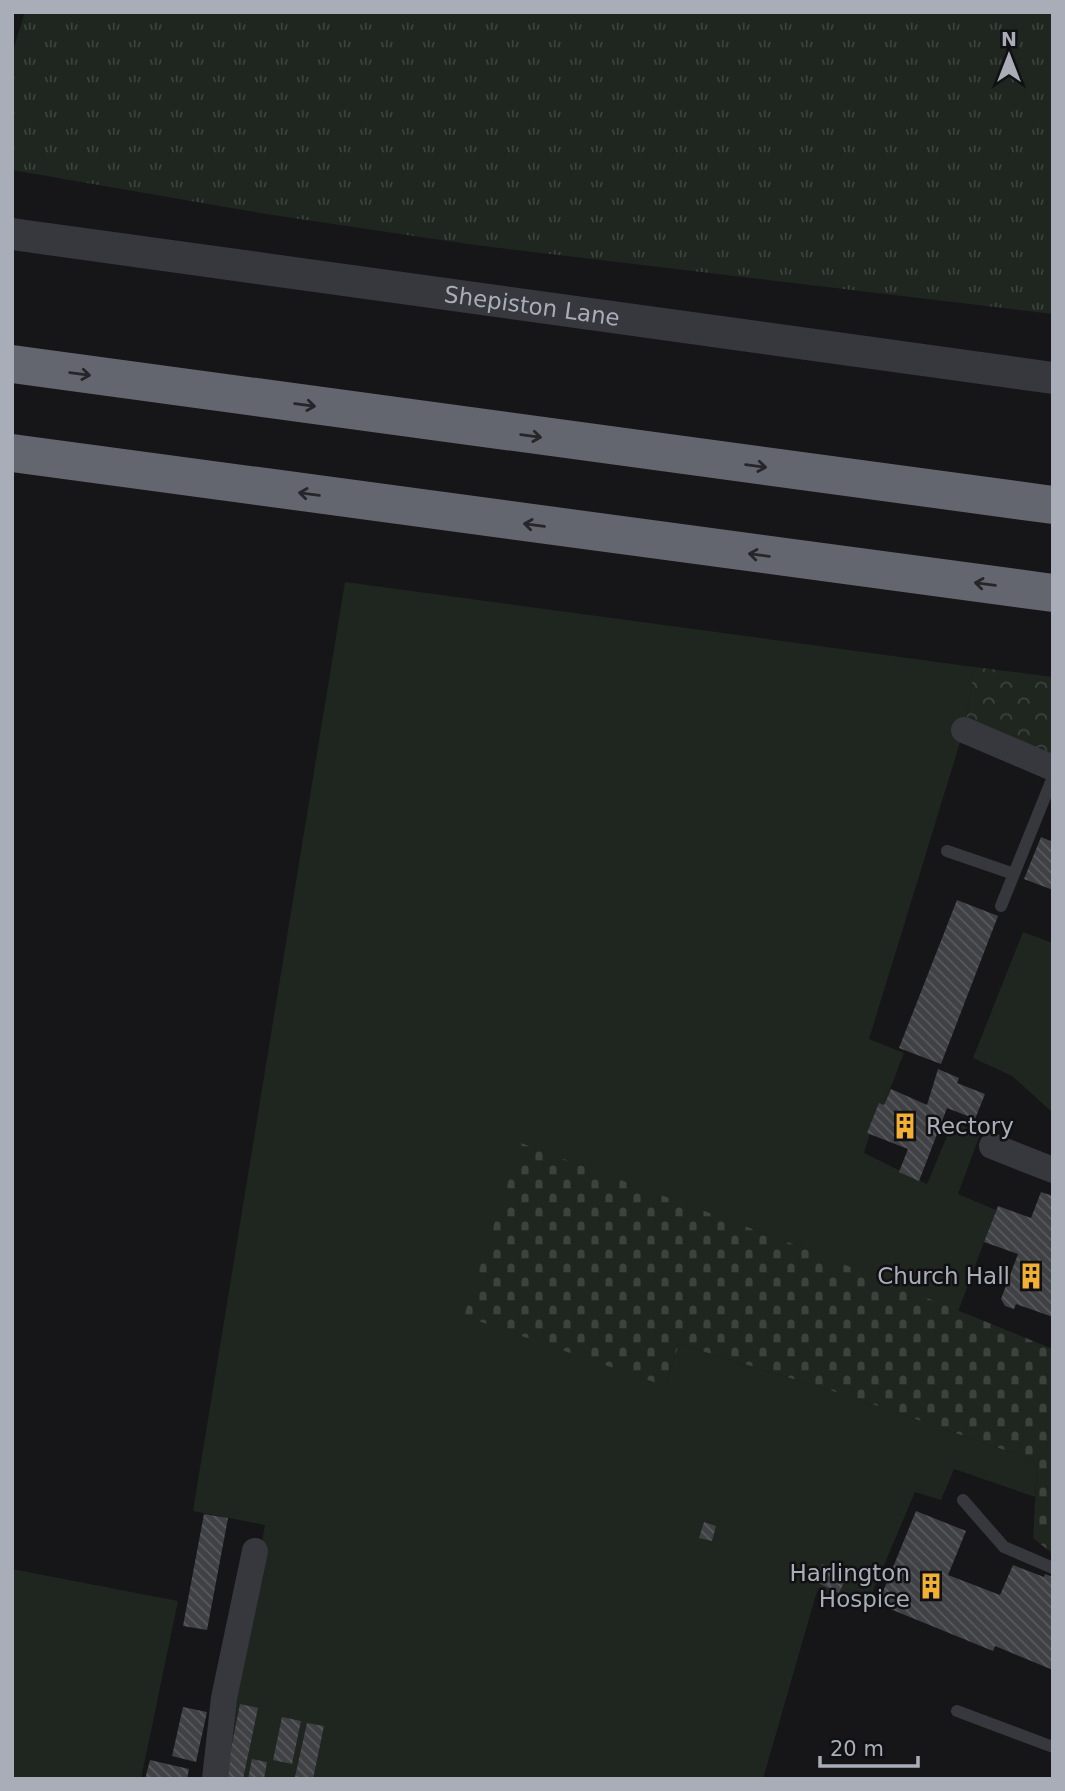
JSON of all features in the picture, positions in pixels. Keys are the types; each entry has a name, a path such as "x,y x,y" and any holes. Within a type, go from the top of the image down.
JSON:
{"highway":[{"path":"12,364 1053,505"},
{"path":"12,453 1053,593"}],"street":[{"name":"Shepiston Lane","path":"12,234 1053,378"},
{"path":"964,730 1053,768"},
{"path":"992,1146 1053,1170"},
{"path":"215,1779 224,1698 255,1551"}],"lane":[{"path":"1001,906 1053,776"},
{"path":"947,850 1014,874"},
{"path":"963,1500 1004,1546 1053,1567"},
{"path":"957,1711 1053,1746"}],"green space":[{"path":"25,12 1053,12 1053,314 475,245 266,214 12,170 12,54"},
{"path":"345,582 974,667 966,723 869,1039 904,1053 884,1105 879,1104 864,1153 927,1184 953,1122 981,1132 958,1194 996,1210 958,1312 801,1247 521,1144 665,1386 679,1344 852,1397 1033,1460 1037,1469 1035,1497 954,1469 941,1500 915,1492 865,1610 817,1591 763,1779 219,1779 265,1525 193,1511"},
{"path":"974,667 1053,677 1053,760 966,723"},
{"path":"1023,932 1053,943 1053,1113 1012,1076 973,1058"},
{"path":"521,1143 801,1247 1053,1349 1053,1554 1033,1538 1037,1469 1033,1460 852,1397 679,1344 665,1386 464,1316"},
{"path":"12,1569 178,1601 141,1779 12,1779"}],"building":[{"path":"1041,837 1053,842 1053,890 1024,879"},
{"path":"957,900 998,916 941,1064 899,1048"},
{"name":"Rectory","path":"938,1069 959,1078 957,1083 985,1094 975,1119 947,1108 919,1181 899,1172 908,1149 867,1133 879,1103 884,1105 891,1089 927,1105"},
{"name":"Church Hall","path":"1041,1192 1053,1196 1053,1317 1016,1304 1014,1309 1005,1306 1001,1299 1018,1254 984,1242 998,1206 1031,1218"},
{"name":"Harlington Hospice","path":"916,1511 966,1531 948,1575 1000,1595 1013,1565 1044,1577 1045,1574 1053,1577 1053,1670 995,1646 993,1651 878,1604"},
{"path":"204,1514 228,1518 207,1630 183,1626"},
{"path":"704,1522 716,1526 712,1541 699,1538"},
{"path":"822,1564 847,1576 839,1593 814,1581"},
{"path":"240,1704 258,1708 243,1779 225,1779"},
{"path":"183,1707 207,1712 196,1762 172,1756"},
{"path":"282,1717 301,1721 292,1764 273,1760"},
{"path":"307,1723 324,1726 313,1779 295,1777"},
{"path":"252,1759 267,1762 264,1779 248,1779"},
{"path":"150,1760 189,1769 187,1779 145,1779"}],"place":[{"name":"Rectory","path":"905,1126"},
{"name":"Church Hall","path":"1031,1276"},
{"name":"Harlington Hospice","path":"931,1586"}]}
